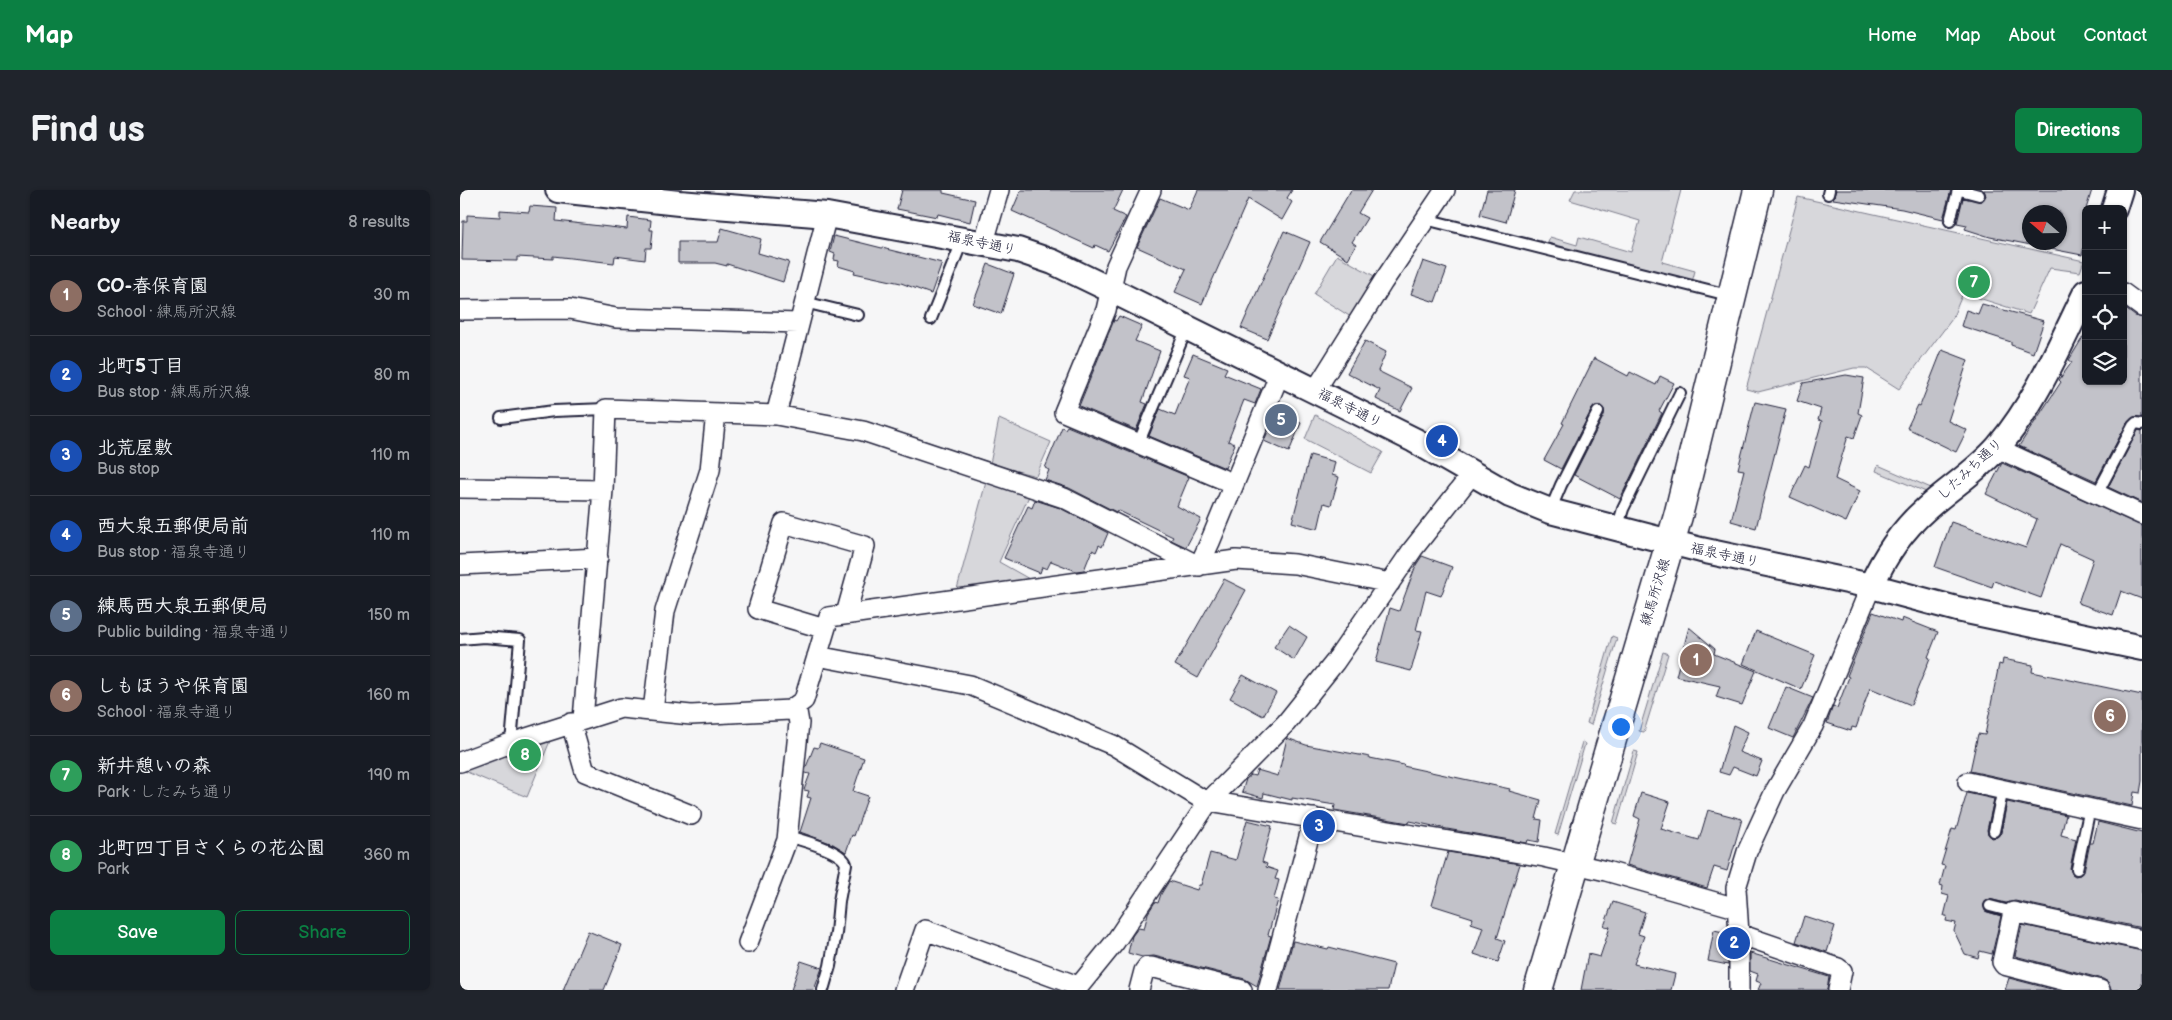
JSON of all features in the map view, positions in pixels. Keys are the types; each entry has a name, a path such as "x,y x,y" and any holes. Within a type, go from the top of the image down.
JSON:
{"main road":[{"name":"練馬所沢線","path":"1538,990 1670,543 1758,190"}],"street":[{"name":"福泉寺通り","path":"558,190 589,192 679,204 827,215 974,240 1018,250 1053,262 1111,290 1414,440 1510,495 1550,510 1670,543 1871,586 1957,609 2142,648"},
{"path":"974,240 999,190"},
{"path":"1151,190 1116,266 1106,310 1064,412 1234,484"},
{"path":"2115,205 2120,190"},
{"path":"1315,390 1425,219 1438,192"},
{"path":"776,415 827,215"},
{"name":"したみち通り","path":"1871,586 1888,552 1914,521 1997,448 2031,401 2084,295"},
{"path":"2126,295 2142,307"},
{"path":"460,310 570,309 616,318 798,324"},
{"path":"1198,566 1280,373"},
{"path":"691,815 585,772 577,721 598,558 606,409 776,415 863,431 1064,498 1198,566"},
{"path":"652,711 665,611 710,470 716,413"},
{"path":"1997,448 2142,515"},
{"path":"904,990 926,930 1077,988 1115,942 1208,800 1286,723 1336,662 1413,549 1472,474"},
{"path":"460,488 603,490"},
{"path":"825,629 758,609 784,523 865,546 846,614"},
{"path":"460,566 598,558"},
{"path":"460,762 511,743 621,708 692,715 790,710 804,700 829,617 1236,560 1295,564 1390,583"},
{"path":"1739,990 1739,934 1736,888 1758,826 1775,791 1813,726 1871,586"},
{"path":"817,656 970,686 1114,745 1200,798 1575,863 1736,908"},
{"path":"748,943 788,836 799,723 796,706"},
{"path":"1968,782 2142,820"},
{"path":"1268,990 1314,818"},
{"path":"2100,990 2004,966 2002,962 2013,912 2142,940"},
{"path":"1739,934 1838,968 1842,971 1838,990"},
{"path":"1139,990 1144,971 1151,967 1242,990"}],"lane":[{"path":"1950,222 1959,190 1979,195"},
{"path":"1425,219 1732,296"},
{"path":"931,319 974,240"},
{"path":"804,302 858,315"},
{"path":"1138,444 1187,328"},
{"path":"1617,529 1622,509 1680,393"},
{"path":"501,418 554,411 606,409"},
{"path":"1550,510 1561,484 1598,412"},
{"path":"2097,494 2133,426 2136,423 2142,424"},
{"path":"460,639 484,637 520,640 511,743"},
{"path":"1994,830 2002,789"},
{"path":"2076,869 2090,808"},
{"path":"788,836 838,854 845,860 846,864 832,958 823,990"},
{"path":"1990,906 2013,912"}],"shaded area":[{"path":"1575,190 1681,190 1662,262 1695,271 1692,282 1546,246 1550,237 1577,245 1579,237 1631,252 1640,221 1570,200"},
{"path":"1798,197 2022,247 2022,250 2035,250 2082,261 2080,272 2050,268 2029,314 1963,293 1952,319 1899,389 1866,368 1854,368 1758,392 1746,389"},
{"path":"1337,255 1376,277 1351,317 1314,294"},
{"path":"1315,415 1383,452 1371,473 1305,439"},
{"path":"999,419 1051,442 1036,476 990,464"},
{"path":"1878,465 1931,488 1926,492 1876,471"},
{"path":"986,482 1029,496 999,562 1031,580 957,589"},
{"path":"1612,636 1617,638 1591,725 1587,723"},
{"path":"1663,652 1668,654 1644,732 1639,731"},
{"path":"550,741 527,797 462,770"},
{"path":"1582,742 1585,744 1558,835 1555,834"},
{"path":"1634,751 1638,752 1617,824 1613,823"}],"building":[{"path":"902,190 943,190 943,193 975,200 970,222 938,214 937,217 897,209"},
{"path":"1021,190 1123,190 1113,211 1126,217 1108,251 1095,245 1094,248 1012,211"},
{"path":"1198,190 1292,190 1287,198 1292,202 1282,220 1248,199 1202,304 1175,292 1186,269 1137,247 1160,198 1189,210"},
{"path":"1351,190 1372,190 1358,213 1367,218 1352,242 1356,245 1348,259 1320,242"},
{"path":"1487,190 1515,190 1506,222 1480,215"},
{"path":"1836,190 1951,190 1943,219 1902,209 1833,199"},
{"path":"1984,190 2092,190 2087,205 2082,205 2082,255 2056,250 2067,250 2067,205 2022,205 2022,243 1990,237 1965,229 1967,225 1957,223 1963,198 1981,201 1986,196"},
{"path":"530,206 557,208 556,221 627,229 628,217 651,220 650,230 653,230 651,248 646,248 645,260 615,256 614,263 553,256 553,259 517,257 517,261 462,260 463,221 467,221 467,215 500,217 500,210 529,212"},
{"path":"722,228 761,239 758,253 789,262 783,282 727,264 727,266 715,263 678,263 678,242 718,242"},
{"path":"1284,231 1310,242 1267,339 1241,328"},
{"path":"834,236 942,263 931,294 901,283 854,273 855,271 838,266 839,261 834,260 835,254 830,252"},
{"path":"1423,261 1447,269 1435,302 1411,294"},
{"path":"988,264 1014,274 1001,314 973,304"},
{"path":"1982,304 2044,321 2033,353 2011,345 2011,342 1961,326 1966,310 1978,314"},
{"path":"2127,310 2135,316 2142,318 2142,417 2134,417 2127,423 2096,481 2019,446 2061,382 2059,380 2072,362 2069,360 2082,339 2082,385 2127,385"},
{"path":"1119,316 1142,326 1135,341 1160,351 1142,402 1147,404 1136,430 1079,406 1114,320 1116,321"},
{"path":"1365,341 1386,352 1378,371 1412,388 1400,411 1376,399 1380,390 1347,373"},
{"path":"1942,350 1968,360 1948,421 1967,430 1956,452 1907,428 1918,405 1920,406"},
{"path":"1193,354 1227,368 1224,374 1261,389 1255,404 1244,400 1228,441 1235,444 1225,468 1149,436 1160,409 1175,415 1190,377 1184,375"},
{"path":"1594,358 1628,376 1630,372 1656,385 1660,376 1674,383 1659,411 1662,413 1620,499 1574,475 1604,415 1604,409 1601,406 1595,406 1592,409 1561,469 1544,460 1564,424 1562,423"},
{"path":"1846,375 1864,378 1858,413 1862,415 1854,438 1848,436 1835,479 1860,491 1846,522 1790,497 1805,465 1809,467 1822,421 1818,420 1821,409 1797,401 1803,383"},
{"path":"1755,402 1786,409 1756,528 1731,521 1744,470 1738,469"},
{"path":"1278,407 1296,414 1294,420 1301,423 1289,452 1264,441"},
{"path":"1067,426 1189,477 1177,506 1201,519 1186,547 1171,540 1173,537 1117,510 1116,512 1069,488 1045,480 1049,470 1045,468 1062,427 1065,429"},
{"path":"2138,430 2142,431 2142,503 2108,487"},
{"path":"1310,455 1335,462 1332,475 1339,477 1331,505 1324,503 1318,529 1292,522"},
{"path":"2002,463 2142,526 2142,599 2121,591 2113,615 2078,603 2093,559 2060,544 2041,598 1994,581 1992,587 1935,567 1951,522 2026,548 2037,519 1986,494"},
{"path":"1035,500 1060,508 1108,533 1102,547 1099,545 1096,552 1092,550 1084,570 1076,571 1051,561 1047,569 1042,567 1040,573 1004,558 1028,506 1032,508"},
{"path":"1422,556 1452,567 1441,596 1426,591 1416,630 1422,631 1411,671 1376,662 1390,608 1399,611 1416,565"},
{"path":"1224,579 1246,590 1198,678 1175,665"},
{"path":"1873,612 1901,622 1902,618 1938,632 1928,657 1930,658 1911,705 1870,688 1856,728 1852,727 1851,731 1827,723 1833,706 1837,708 1849,677 1847,676"},
{"path":"1289,625 1307,637 1294,660 1274,647"},
{"path":"1689,627 1715,649 1714,654 1756,671 1742,705 1716,697 1720,686 1676,676"},
{"path":"1756,631 1815,655 1801,689 1743,664"},
{"path":"2003,659 2033,665 2032,672 2142,695 2142,781 2140,793 2134,792 2132,806 1970,771 1978,734 1985,735 1999,664 2002,665"},
{"path":"1243,675 1276,693 1263,716 1230,698"},
{"path":"1786,687 1813,698 1793,738 1769,728"},
{"path":"1733,725 1748,732 1739,752 1762,761 1756,776 1733,767 1729,775 1719,772"},
{"path":"1287,738 1306,745 1370,757 1510,789 1509,791 1541,800 1536,819 1542,820 1539,842 1528,840 1527,843 1410,821 1409,823 1334,810 1335,805 1292,798 1292,800 1264,793 1263,798 1242,792 1246,779 1251,775 1255,776 1257,770 1278,776"},
{"path":"820,743 864,758 853,791 868,796 854,836 852,835 846,852 833,844 800,832 811,798 807,797 809,791 804,790 810,774 805,773 806,767 814,747 818,748"},
{"path":"1641,793 1670,802 1661,829 1699,840 1708,810 1742,819 1727,871 1714,867 1707,888 1627,865 1640,819 1634,816"},
{"path":"1967,793 1994,799 1987,830 1992,838 1997,837 2001,833 2007,802 2066,815 2061,835 2076,839 2070,868 2075,876 2080,875 2084,871 2090,843 2093,843 2098,822 2142,833 2142,928 2015,901 2006,903 1989,899 1984,904 1985,911 2001,916 1992,954 1980,951 1978,958 1965,954 1954,931 1956,923 1946,921 1947,916 1944,916 1949,896 1942,894 1943,886 1940,885 1945,866 1941,865 1952,829 1956,830"},
{"path":"1247,820 1272,826 1262,862 1267,864 1266,867 1278,871 1275,879 1279,880 1274,899 1278,900 1268,935 1271,936 1257,986 1245,979 1154,956 1142,957 1128,953 1132,936 1138,928 1144,929 1148,913 1155,902 1158,903 1169,881 1197,890 1199,885 1201,885 1210,853 1236,860"},
{"path":"1448,852 1520,864 1497,938 1505,941 1498,962 1474,954 1483,927 1471,923 1473,918 1432,905"},
{"path":"1613,902 1645,912 1638,934 1644,936 1634,964 1675,974 1671,990 1581,990 1588,954 1600,957 1610,927 1604,926"},
{"path":"1804,916 1835,926 1827,952 1796,942"},
{"path":"2022,925 2142,951 2142,990 2111,990 2108,982 2103,979 2015,956"},
{"path":"1714,930 1728,933 1728,965 1708,961"},
{"path":"588,931 622,945 604,990 563,990"},
{"path":"1293,941 1328,949 1329,947 1394,964 1388,990 1280,990"},
{"path":"1750,953 1829,977 1827,990 1758,990 1761,983 1756,981 1758,974 1750,971"},
{"path":"801,961 822,968 814,990 791,990"},
{"path":"2009,978 2055,990 2005,990"}],"place":[{"name":"新井憩いの森","path":"1974,282"},
{"name":"練馬西大泉五郵便局","path":"1281,420"},
{"name":"西大泉五郵便局前","path":"1442,441"},
{"name":"CO-春保育園","path":"1696,660"},
{"name":"しもほうや保育園","path":"2110,716"},
{"name":"北町四丁目さくらの花公園","path":"525,755"},
{"name":"北荒屋敷","path":"1319,826"},
{"name":"北町5丁目","path":"1734,943"}]}
